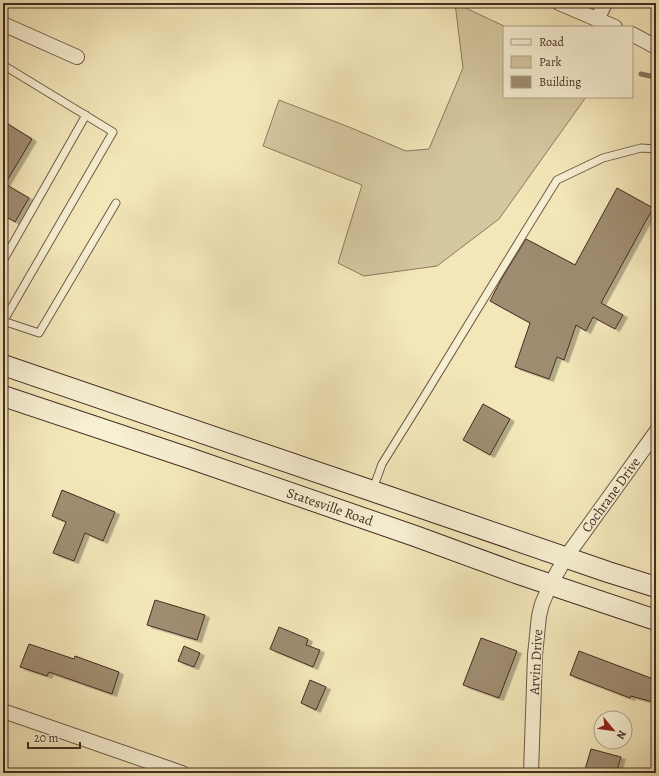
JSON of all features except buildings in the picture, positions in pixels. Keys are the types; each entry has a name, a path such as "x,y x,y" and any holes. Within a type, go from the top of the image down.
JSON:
{"main road":[{"name":"Statesville Road","path":"3,365 656,588"},
{"name":"Statesville Road","path":"3,396 185,456 415,536 550,585 656,620"}],"street":[{"path":"559,3 612,26"},
{"path":"597,20 605,3"},
{"path":"3,24 77,57"},
{"path":"633,35 656,47"},
{"name":"Cochrane Drive","path":"566,557 656,432"},
{"name":"Arvin Drive","path":"531,773 539,616 550,585 566,557"},
{"path":"3,711 182,773"}],"lane":[{"path":"3,65 113,132 3,321 39,333 116,203"},
{"path":"3,261 86,115"},
{"path":"373,491 382,464 557,180 603,158 641,148 656,149"}],"green space":[{"path":"455,3 504,26 503,98 585,98 499,219 437,266 364,276 338,263 362,185 263,146 279,100 406,151 429,149 463,68"}],"waterway":[{"path":"641,74 656,76"}]}
